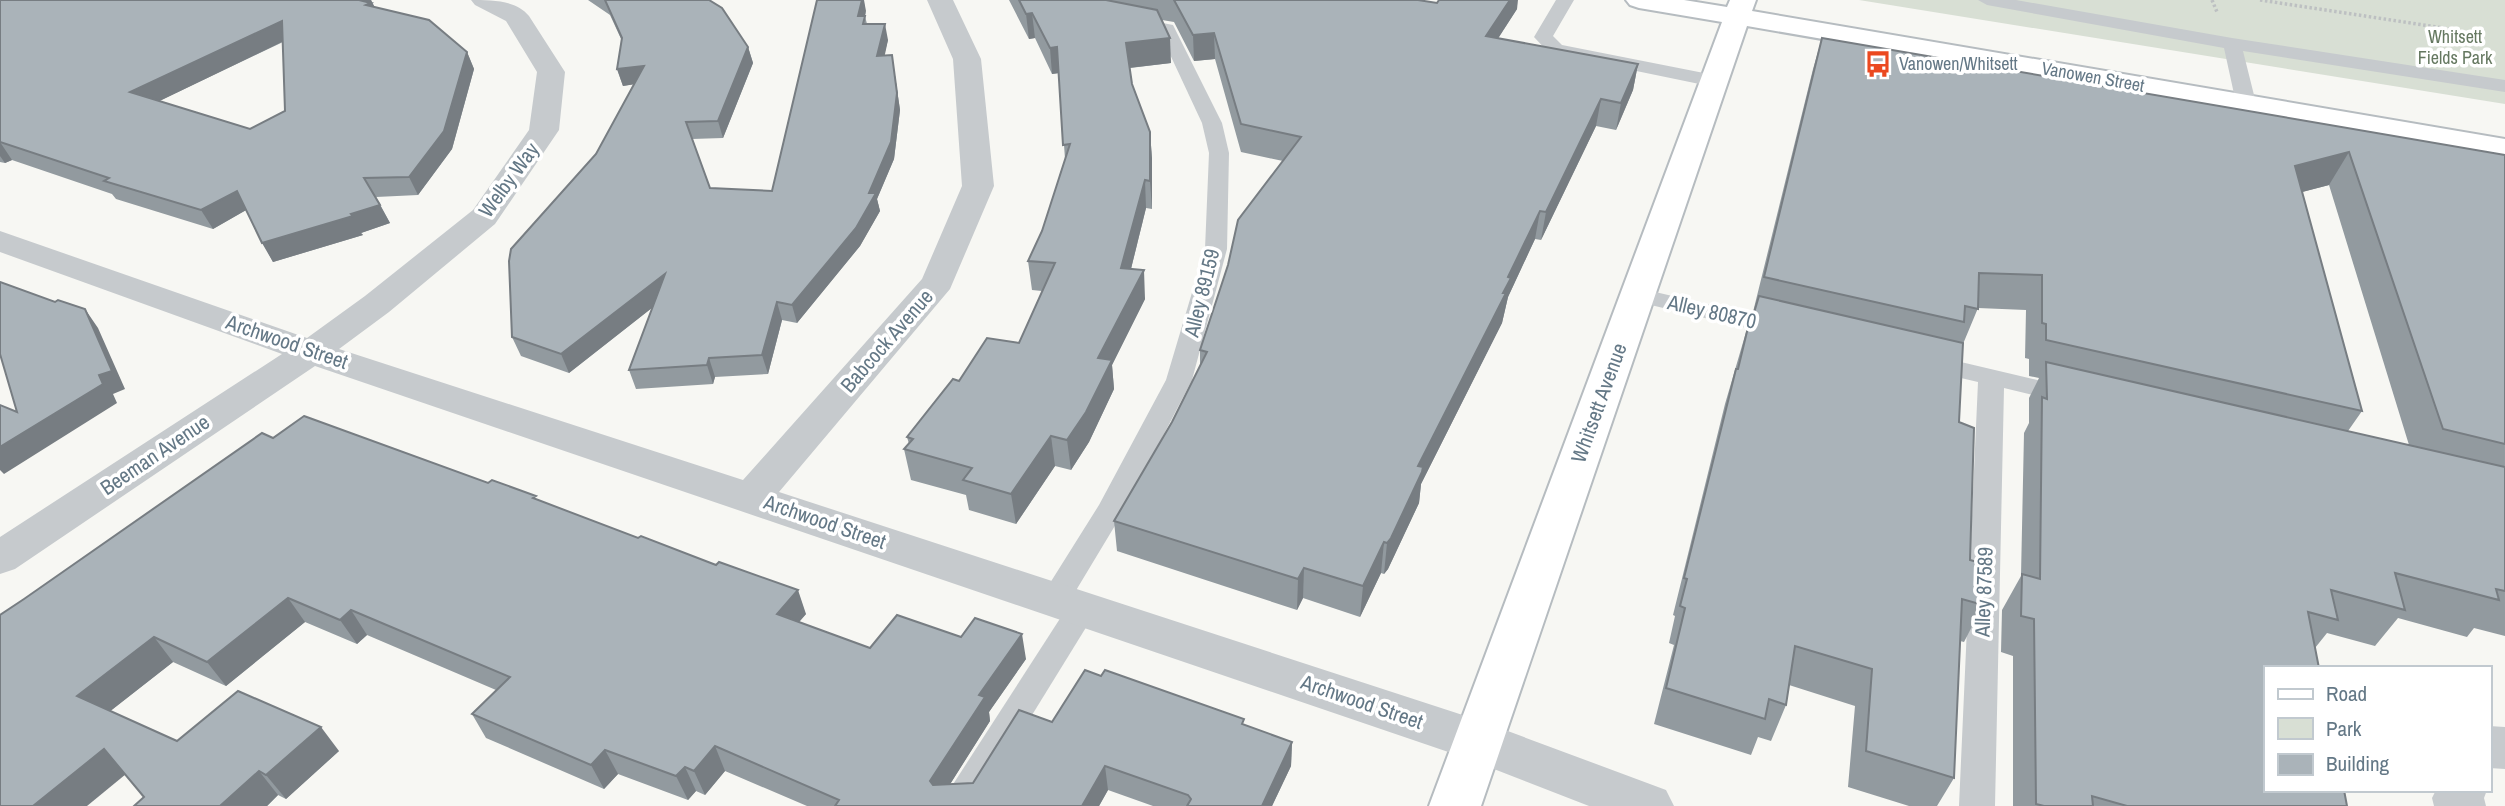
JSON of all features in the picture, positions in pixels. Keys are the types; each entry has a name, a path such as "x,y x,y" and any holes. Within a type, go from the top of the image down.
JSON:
{"main road":[{"name":"Vanowen Street","path":"1639,0 1740,8 2246,103 2505,148"},
{"name":"Whitsett Avenue","path":"1455,806 1740,8"}],"street":[{"name":"Welby Way","path":"311,352 377,304 484,217 544,130 551,72 516,16 484,0"},
{"name":"Babcock Avenue","path":"752,497 938,282 978,186 967,59 940,0"},
{"name":"Archwood Street","path":"0,241 311,352 1478,741 1648,806"},
{"name":"Beeman Avenue","path":"0,558 311,352"}],"lane":[{"path":"1565,0 1544,37 1556,48 1714,81"},
{"path":"1987,0 2232,44 2505,86"},
{"name":"Alley 89159","path":"1069,603 1111,509 1179,380 1216,249 1219,153 1212,123 1167,29 1114,19"},
{"path":"2232,44 2246,103"},
{"name":"Alley 80870","path":"1637,295 1801,333"},
{"path":"1909,358 2085,399"},
{"name":"Alley 87589","path":"1977,806 1991,377"},
{"path":"957,806 1069,603"}],"path":[{"path":"2260,0 2463,31"}],"green space":[{"name":"Whitsett Fields Park","path":"1859,0 2505,0 2505,104"}],"building":[{"path":"0,0 359,0 371,3 366,5 429,20 467,52 444,131 409,177 364,178 380,205 351,214 353,216 262,243 237,191 201,210 104,181 109,178 0,142","holes":["282,21 285,111 250,129 130,92"]},
{"path":"605,0 709,0 722,8 748,47 718,121 686,122 710,188 772,191 817,0 862,0 858,16 865,16 863,24 885,24 877,56 892,55 897,93 891,142 869,193 876,193 856,228 792,305 777,302 762,355 709,358 707,365 629,370 665,274 561,354 512,337 509,261 511,249 596,154 644,66 617,69 622,38"},
{"path":"1019,0 1106,0 1157,10 1170,38 1126,43 1132,84 1150,132 1150,181 1145,180 1121,268 1144,270 1098,358 1112,360 1086,412 1067,440 1051,436 1011,494 963,480 972,468 904,449 913,439 907,437 953,379 959,381 987,338 1019,343 1055,263 1028,261 1042,231 1070,144 1063,145 1057,47 1050,48 1032,13 1026,14"},
{"path":"1174,0 1418,0 1437,3 1439,0 1510,0 1486,36 1638,64 1621,103 1601,99 1546,212 1540,211 1508,277 1511,278 1503,293 1506,293 1418,466 1423,467 1422,472 1391,538 1387,543 1384,542 1363,586 1304,568 1298,579 1114,521 1172,422 1207,352 1200,350 1228,265 1238,220 1301,137 1241,124 1214,33 1193,35"},
{"path":"1822,38 2505,155 2505,444 2443,429 2349,152 2295,166 2362,411 2046,340 2046,324 2042,323 2042,275 1979,273 1978,309 1965,306 1964,322 1764,277"},
{"path":"0,282 55,302 58,300 85,309 112,371 99,375 103,384 0,447 0,405 17,412 0,354"},
{"path":"1759,296 1963,343 1959,422 1974,428 1970,560 1984,564 1983,605 1962,599 1954,778 1866,751 1872,669 1795,646 1786,705 1769,699 1765,719 1666,688 1685,608 1680,606 1687,579 1684,578 1736,369"},
{"path":"2046,362 2505,467 2505,591 2496,589 2499,600 2395,573 2405,610 2331,590 2338,620 2308,612 2319,666 2264,666 2264,792 2344,792 2347,806 2127,806 2092,796 2093,806 2036,804 2034,619 2021,616 2022,574 2040,579 2042,397 2047,399"},
{"path":"304,416 488,483 492,480 536,496 533,498 638,538 641,536 716,565 719,562 798,590 777,614 870,648 897,615 961,637 975,618 1022,634 979,695 985,697 930,781 933,785 973,783 1019,710 1052,722 1085,670 1101,676 1105,670 1244,719 1242,724 1292,742 1262,806 1187,806 1191,799 1188,795 1105,766 1082,806 835,806 839,800 715,746 694,771 685,767 676,776 605,750 591,765 472,714 510,677 351,610 340,620 288,598 207,662 154,637 77,696 177,741 238,691 321,727 266,775 259,771 220,806 134,806 144,797 104,749 33,806 0,806 0,615 262,433 273,438"}],"place":[{"name":"Vanowen/Whitsett","path":"1878,64"}]}
